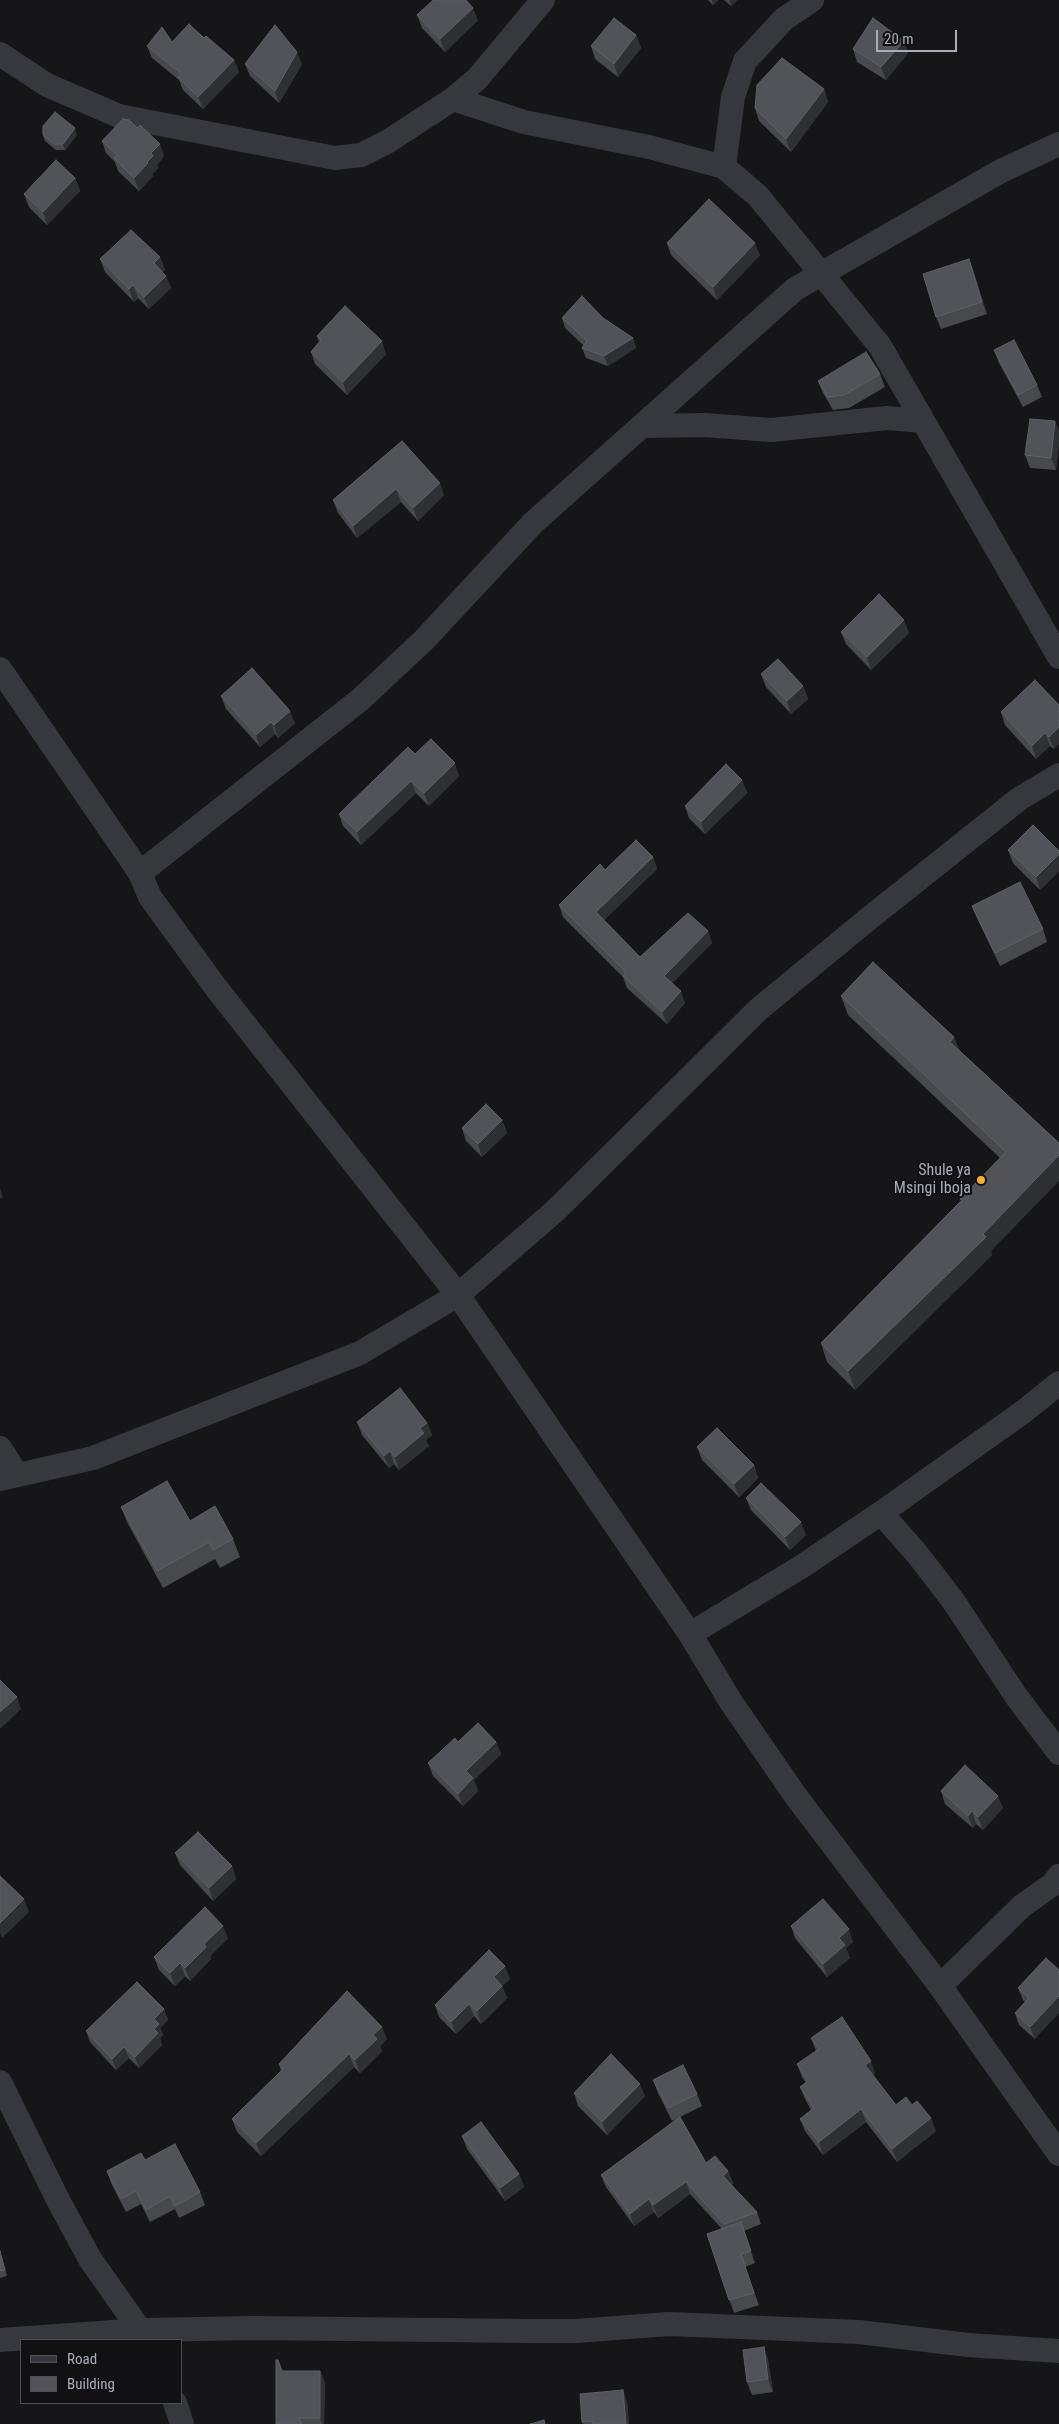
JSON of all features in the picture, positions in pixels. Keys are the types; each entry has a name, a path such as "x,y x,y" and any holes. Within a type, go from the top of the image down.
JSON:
{"street":[{"path":"0,54 47,86 119,116 335,158 361,155 387,142 453,100 477,80 543,0"},
{"path":"724,167 733,97 745,62 784,19 812,0"},
{"path":"453,100 524,122 649,147 724,167 758,196 880,346 1059,657"},
{"path":"140,873 361,699 424,640 533,524 795,289 1001,171 1059,144"},
{"path":"642,426 705,425 771,430 887,418 922,421"},
{"path":"0,669 140,873 150,897 217,989 458,1295 690,1634 731,1702 795,1795 940,1986 1059,2154"},
{"path":"0,1448 9,1477 93,1458 360,1353 458,1295 555,1211 759,1010 867,920 1019,799 1059,775"},
{"path":"690,1634 881,1514 1023,1412 1059,1383"},
{"path":"881,1514 918,1554 954,1602 1016,1696 1059,1753"},
{"path":"940,1986 1022,1906 1053,1884 1059,1876"},
{"path":"0,2082 58,2200 90,2259 144,2335"},
{"path":"29,2339 144,2335 253,2328 531,2331 669,2324 860,2332 968,2345 1059,2351"},
{"path":"0,2340 20,2339"},
{"path":"176,2404 182,2424"}],"building":[{"path":"433,0 466,0 473,8 440,39 417,15"},
{"path":"614,18 636,35 614,64 591,46"},
{"path":"873,18 904,41 881,67 853,49"},
{"path":"189,24 204,38 206,36 234,60 198,97 178,77 182,74 147,46 162,27 172,42"},
{"path":"275,25 297,52 275,91 245,64"},
{"path":"782,58 824,89 786,139 755,108 757,85"},
{"path":"55,112 75,128 63,144 54,144 43,135 43,126"},
{"path":"123,119 129,120 137,128 140,125 160,144 151,153 153,156 148,163 134,178 114,158 117,155 102,141"},
{"path":"56,160 75,178 43,212 24,194"},
{"path":"709,199 755,243 713,287 667,243"},
{"path":"131,230 160,257 154,263 166,276 144,297 133,285 129,289 100,259"},
{"path":"969,259 982,302 936,317 923,274"},
{"path":"582,296 603,318 633,338 604,356 582,348 587,341 562,318"},
{"path":"345,306 382,341 343,382 311,352 321,340 317,336"},
{"path":"1014,340 1037,385 1018,395 994,350"},
{"path":"866,352 880,374 844,395 828,397 818,381"},
{"path":"1030,419 1055,421 1051,458 1025,455"},
{"path":"402,441 440,483 413,508 396,489 353,526 333,500"},
{"path":"879,594 904,620 867,657 841,632"},
{"path":"778,659 803,686 787,701 761,674"},
{"path":"252,668 290,711 274,725 271,722 256,735 221,696"},
{"path":"1035,680 1059,705 1059,727 1049,737 1045,733 1032,746 1001,712"},
{"path":"431,739 455,763 424,793 411,781 357,832 339,814 408,747 415,754"},
{"path":"726,764 742,780 701,822 685,806"},
{"path":"1033,825 1059,851 1059,854 1036,877 1008,850"},
{"path":"636,840 653,857 596,912 640,957 688,913 708,931 664,976 681,991 662,1012 623,976 626,972 559,905 600,864 605,870"},
{"path":"1020,882 1043,929 995,953 972,906"},
{"path":"873,962 954,1037 950,1042 1059,1143 1059,1155 983,1234 986,1237 848,1371 821,1343 962,1200 960,1199 1006,1152 841,996"},
{"path":"486,1104 502,1120 478,1144 462,1128"},
{"path":"400,1388 427,1423 420,1428 424,1433 395,1457 390,1451 384,1456 357,1422"},
{"path":"717,1428 754,1465 734,1484 697,1447"},
{"path":"167,1481 190,1521 215,1506 233,1539 213,1550 209,1542 157,1571 121,1507"},
{"path":"761,1483 801,1522 785,1537 746,1498"},
{"path":"0,1680 17,1697 0,1712"},
{"path":"478,1723 496,1742 466,1771 473,1778 458,1794 428,1763 455,1738 458,1742"},
{"path":"965,1765 998,1796 978,1817 972,1811 968,1816 941,1791"},
{"path":"198,1832 232,1866 209,1888 175,1853"},
{"path":"0,1876 24,1899 0,1923"},
{"path":"823,1899 849,1929 839,1938 845,1945 823,1964 791,1926"},
{"path":"205,1907 223,1926 204,1944 206,1947 185,1968 180,1963 170,1973 154,1957"},
{"path":"489,1950 505,1966 494,1977 502,1986 477,2011 469,2004 451,2022 435,2005"},
{"path":"1046,1958 1059,1970 1059,1996 1030,2027 1015,2013 1029,1998 1018,1988"},
{"path":"137,1982 164,2009 154,2019 159,2024 154,2029 158,2033 135,2057 124,2047 112,2059 86,2031"},
{"path":"347,1991 382,2027 373,2035 377,2039 355,2060 349,2054 256,2143 232,2119 283,2069 279,2064"},
{"path":"842,2017 871,2061 865,2065 896,2105 906,2097 912,2105 917,2101 931,2118 892,2149 861,2109 819,2142 800,2119 814,2108 800,2087 808,2081 797,2064 819,2049 811,2038"},
{"path":"611,2054 640,2084 602,2122 574,2093"},
{"path":"683,2065 697,2094 668,2108 653,2080"},
{"path":"680,2117 706,2163 715,2156 728,2171 723,2176 757,2212 724,2224 686,2182 653,2205 649,2199 630,2214 601,2175"},
{"path":"481,2122 519,2174 500,2188 462,2136"},
{"path":"175,2144 200,2192 175,2206 170,2196 146,2210 136,2191 121,2199 107,2171 141,2153 145,2160"},
{"path":"741,2222 751,2251 741,2254 754,2293 729,2300 707,2234"},
{"path":"0,2251 5,2270 0,2271"},
{"path":"764,2347 768,2379 747,2382 743,2350"},
{"path":"276,2360 278,2360 282,2371 320,2371 320,2418 299,2418 302,2424 276,2424"},
{"path":"623,2390 626,2424 582,2422 580,2394"},
{"path":"544,2420 545,2424 530,2424"}],"place":[{"name":"Shule ya Msingi Iboja","path":"981,1180"}]}
